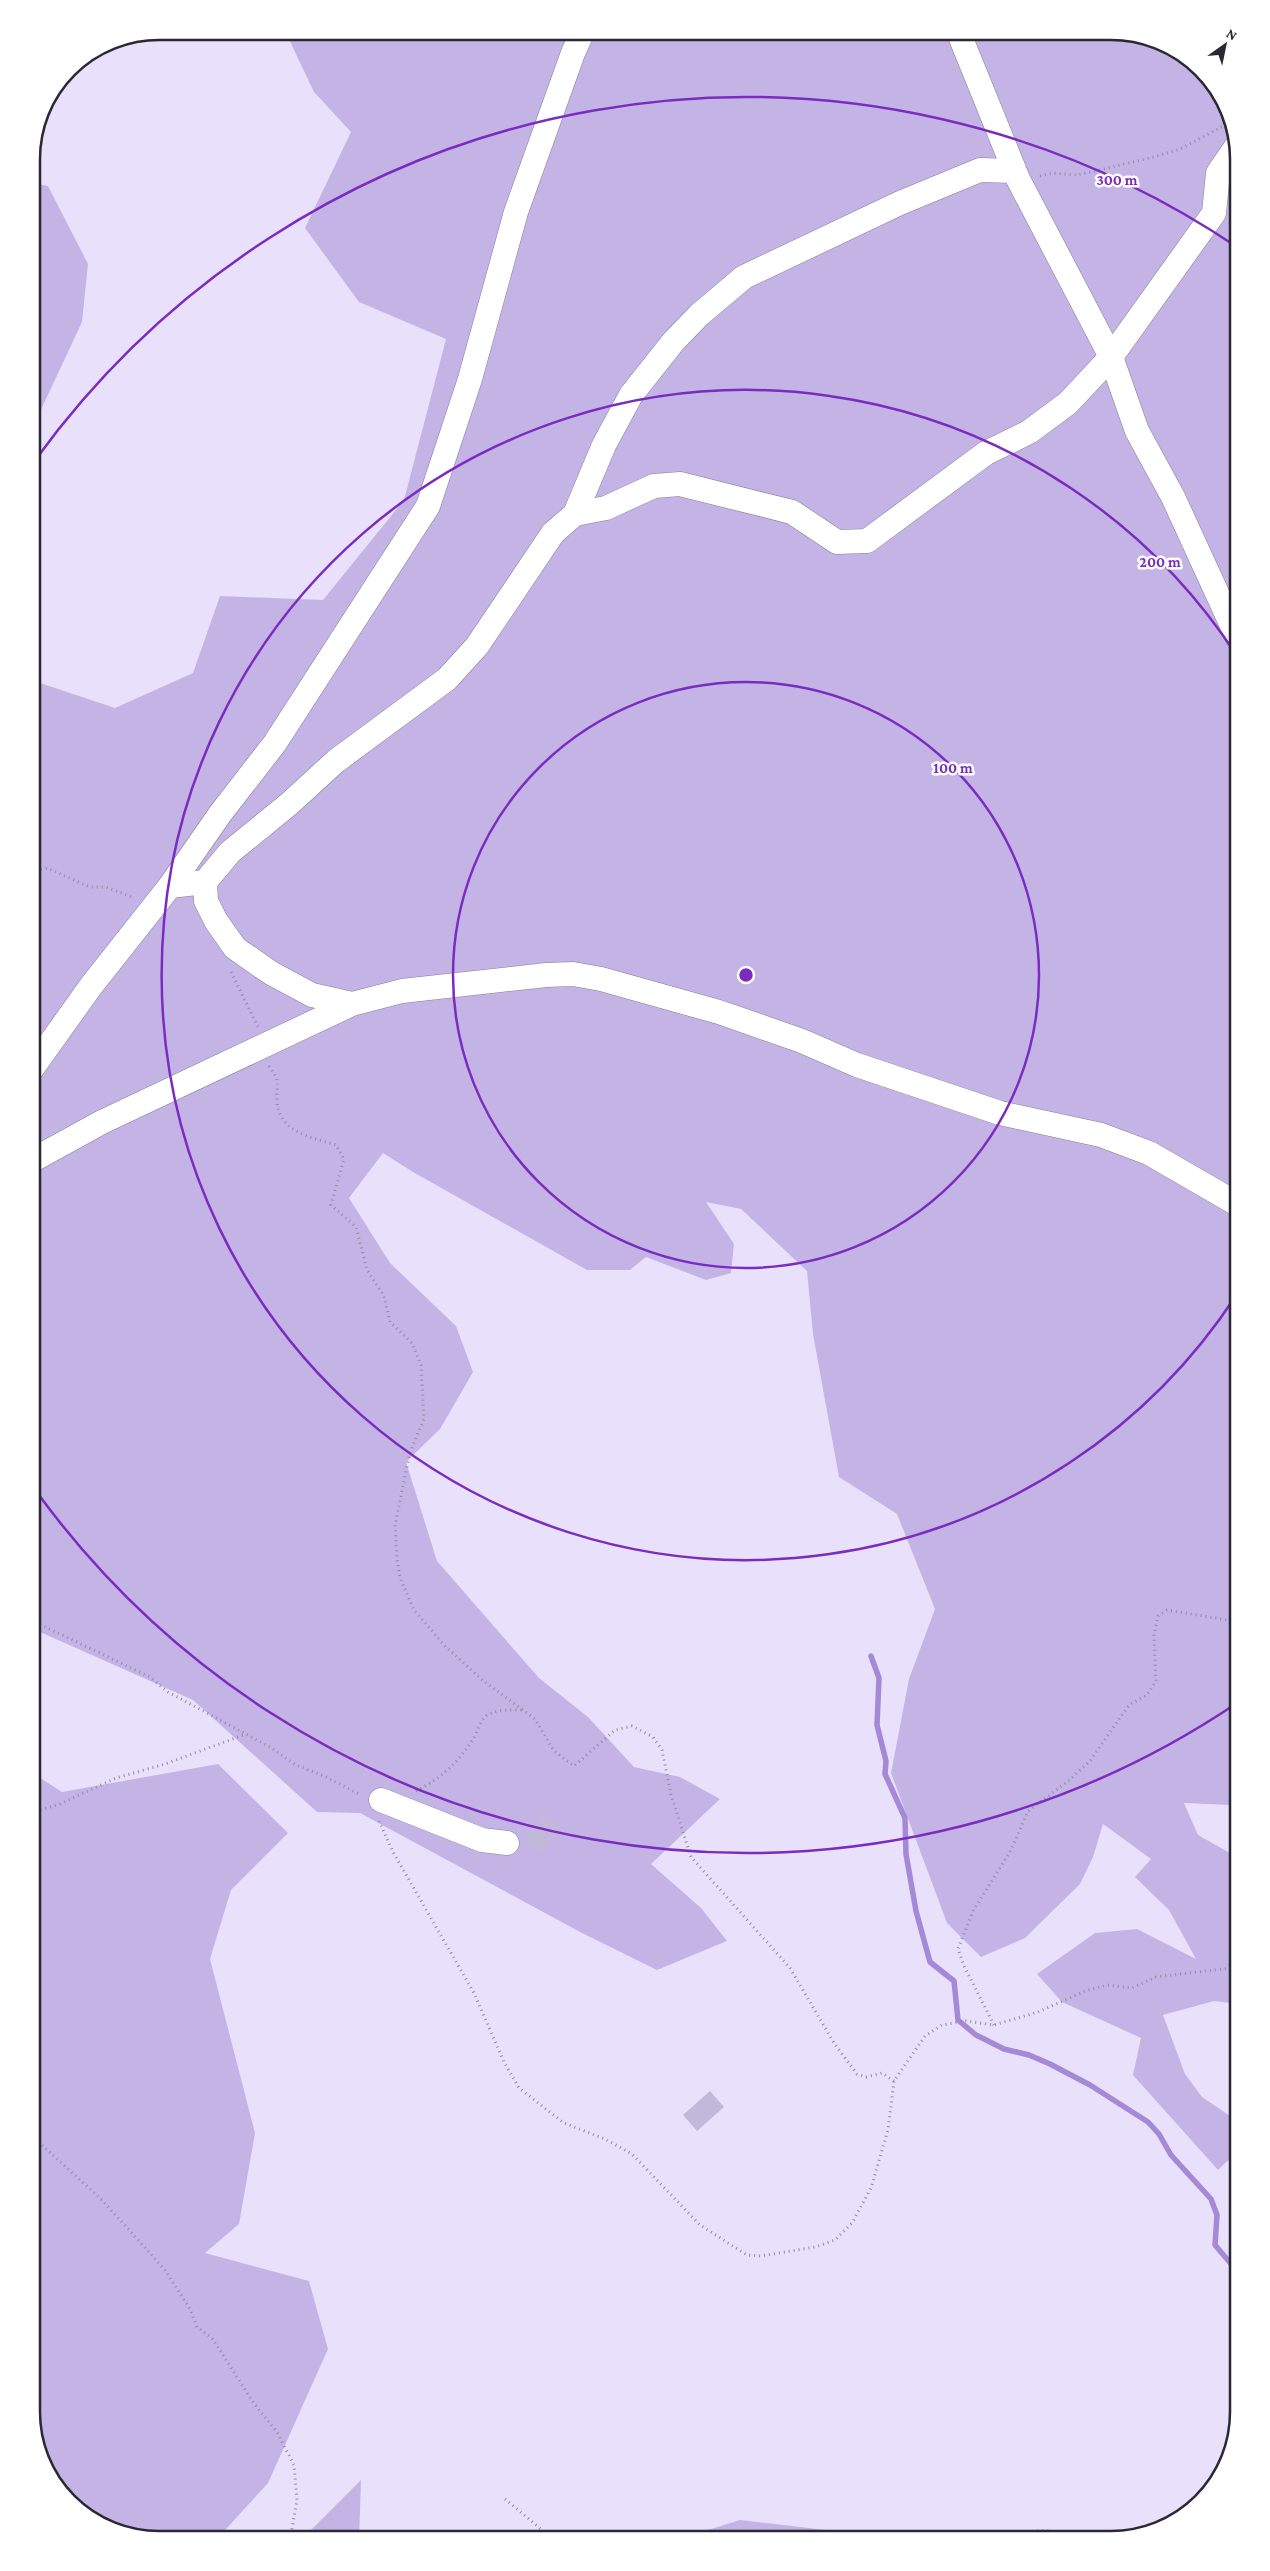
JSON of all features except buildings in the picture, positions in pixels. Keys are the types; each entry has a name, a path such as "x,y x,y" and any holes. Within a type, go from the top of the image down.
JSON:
{"street":[{"path":"40,1057 91,986 170,886 220,814 275,743 428,506 470,379 516,212 579,40"},
{"path":"961,40 1016,175 1111,357 1137,431 1173,497 1230,621"},
{"path":"575,514 606,508 654,486 680,484 792,512 837,542 867,541 986,453 1029,432 1068,403 1111,357 1214,213 1218,174 1230,156"},
{"path":"352,1004 312,995 271,973 235,948 216,921 206,901 205,882 230,852 289,804 336,761 447,679 477,646 553,533 575,514 604,445 631,395 673,342 699,315 744,277 900,203 980,170 1016,175"},
{"path":"170,886 205,882"},
{"path":"40,1156 102,1122 352,1004 402,991 546,975 573,974 601,979 719,1012 802,1041 857,1065 1000,1113 1101,1135 1149,1153 1230,1200"},
{"path":"376,1800 482,1840 507,1843"}],"path":[{"path":"1016,175 1032,179 1052,173 1078,175 1180,149 1225,126"},
{"path":"40,869 47,868 90,888 106,887 126,896 140,899"},
{"path":"231,942 231,974 260,1033 260,1046 279,1079 277,1102 282,1122 297,1133 336,1145 344,1159 331,1205 356,1227 367,1270 384,1296 390,1322 412,1343 422,1365 424,1419 410,1452 395,1525 400,1578 414,1610 444,1645 481,1679 535,1719 554,1751 574,1766 615,1730 632,1726 653,1737 662,1750 671,1795 692,1857 790,1968 834,2043 856,2074 866,2077 882,2073 894,2081"},
{"path":"994,2025 964,1966 958,1949 973,1911 1011,1850 1028,1810 1067,1782 1090,1761 1129,1705 1146,1695 1156,1682 1154,1635 1158,1616 1167,1610 1230,1620"},
{"path":"40,1624 150,1677 168,1692 246,1734 296,1765 376,1800 400,1800 434,1782 467,1749 484,1718 493,1713 524,1710"},
{"path":"40,1810 60,1804 116,1778 165,1764 246,1734"},
{"path":"376,1800 384,1834 474,1993 504,2062 519,2088 564,2123 605,2139 632,2154 700,2225 747,2255 761,2256 815,2246 835,2240 852,2223 871,2188 876,2172 888,2130 894,2081 924,2036 942,2025 966,2021 994,2025 1038,2012 1085,1990 1106,1985 1132,1988 1156,1977 1230,1968"},
{"path":"40,2143 102,2200 165,2270 190,2309 197,2327 212,2338 255,2405 277,2432 294,2465 297,2500 292,2531"},
{"path":"505,2500 543,2531"}],"shaded area":[{"path":"289,40 1119,40 1157,49 1183,65 1205,87 1221,113 1228,136 1230,151 1230,1805 1184,1803 1198,1835 1230,1853 1230,2003 1214,2001 1163,2015 1185,2074 1202,2097 1230,2116 1230,2159 1218,2170 1133,2075 1141,2038 1062,2002 1037,1974 1095,1933 1137,1929 1196,1959 1169,1910 1135,1877 1151,1859 1103,1824 1093,1857 1080,1884 1025,1938 981,1957 947,1923 891,1773 909,1679 935,1609 897,1514 839,1477 813,1334 807,1271 741,1209 706,1202 734,1244 731,1273 706,1280 646,1257 630,1270 587,1270 413,1172 383,1153 349,1198 390,1263 456,1326 473,1372 440,1429 406,1462 437,1561 539,1678 588,1717 634,1767 680,1777 720,1799 651,1864 701,1908 727,1941 657,1970 582,1933 360,1813 317,1812 193,1700 40,1632 40,683 115,708 193,673 220,596 323,600 404,500 446,339 359,302 305,228 351,132 314,92"},
{"path":"40,184 48,186 88,264 82,322 40,412"},
{"path":"218,1764 288,1833 231,1890 210,1959 255,2133 239,2224 205,2253 309,2281 328,2349 268,2483 224,2531 151,2531 121,2525 106,2519 75,2496 65,2484 49,2458 42,2435 40,2412 40,1778 62,1792"},
{"path":"361,2480 359,2531 310,2531"},
{"path":"740,2520 834,2531 705,2531"}],"waterway":[{"path":"871,1656 879,1678 877,1725 886,1761 885,1774 905,1818 906,1854 916,1911 930,1962 954,1981 958,2020 976,2035 1004,2049 1029,2055 1090,2085 1148,2122 1159,2134 1171,2155 1211,2199 1217,2215 1215,2245 1230,2263"}]}
